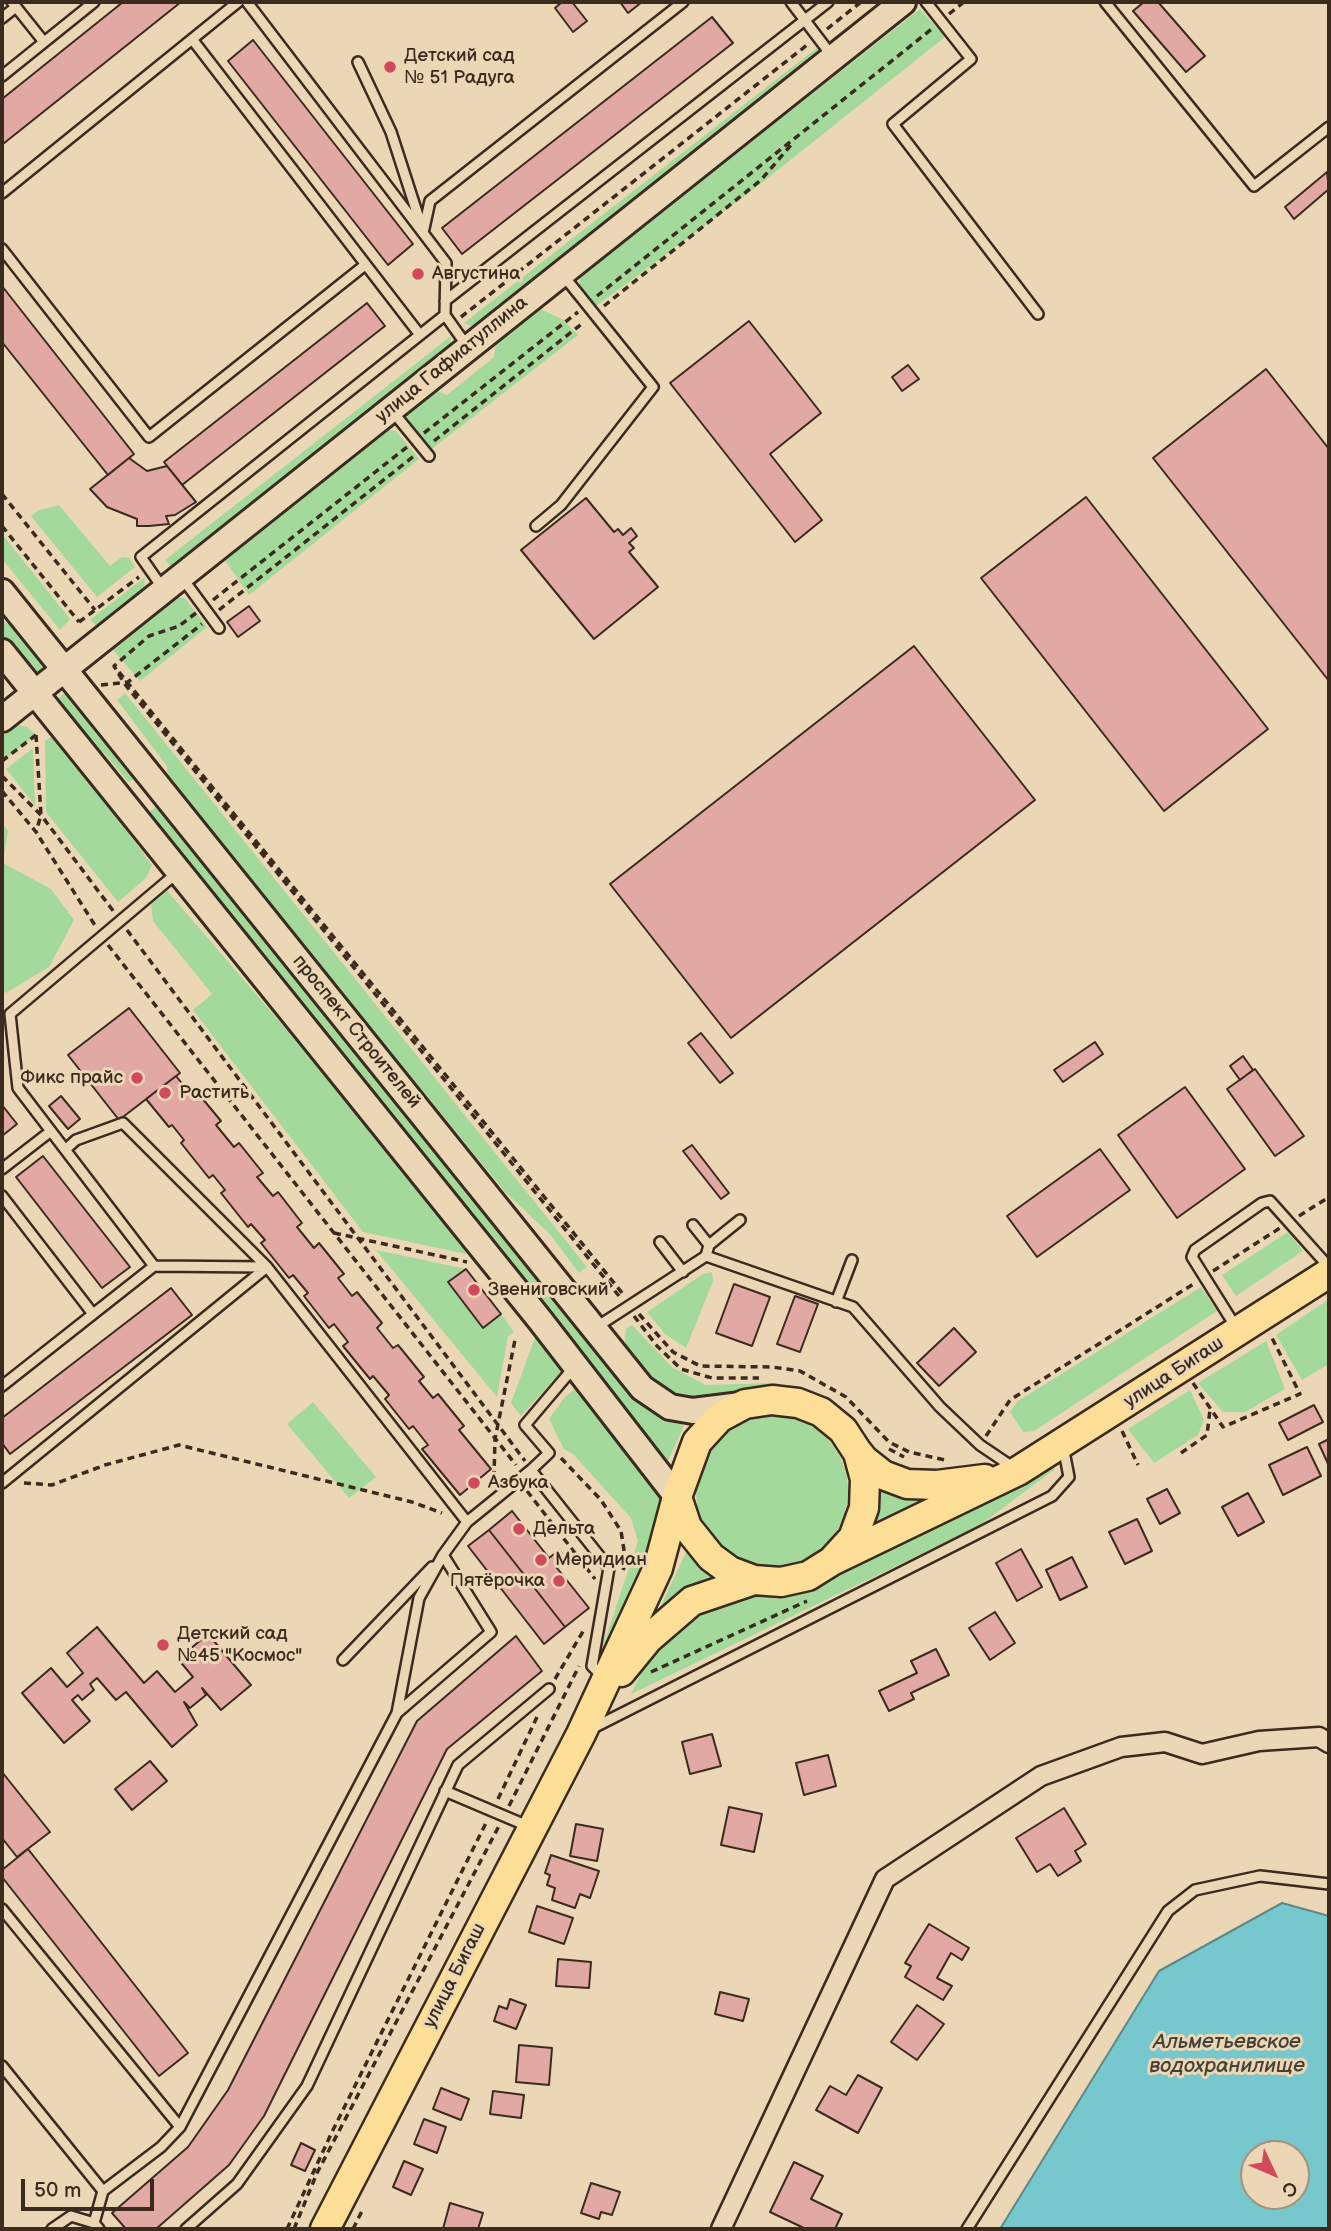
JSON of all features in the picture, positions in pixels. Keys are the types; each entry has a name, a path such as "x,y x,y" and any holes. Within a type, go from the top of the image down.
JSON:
{"main road":[{"name":"улица Бигаш","path":"832,1561 1018,1471 1329,1273"},
{"path":"772,1400 798,1402 821,1412 843,1430 858,1453 865,1479 864,1508 853,1538 832,1561 808,1576 781,1582 754,1580 730,1571 711,1557 687,1527 677,1497 697,1442 719,1418 745,1404 772,1400"},
{"name":"улица Бигаш","path":"843,1430 864,1460 883,1475 907,1484 976,1481 1018,1471"},
{"name":"улица Бигаш","path":"326,2229 583,1729 658,1568 677,1497"},
{"name":"улица Бигаш","path":"583,1729 624,1667 668,1620 692,1601 754,1580"}],"street":[{"name":"улица Гафиатуллина","path":"2,719 903,2"},
{"name":"проспект Строителей","path":"2,592 642,1388 670,1406 693,1411 745,1404"},
{"name":"проспект Строителей","path":"2,652 576,1365 677,1497"},
{"path":"126,806 156,783"},
{"path":"721,2229 885,1879 1041,1776 1121,1747 1164,1742 1202,1754 1259,1741 1319,1737 1329,1744"}],"lane":[{"path":"2,76 94,2"},
{"path":"2,193 238,2"},
{"path":"247,2 446,263 445,315 468,348"},
{"path":"423,233 430,201 683,2"},
{"path":"791,2 834,57"},
{"path":"445,301 828,2"},
{"path":"926,2 971,60 893,124 1038,313"},
{"path":"1105,2 1254,186 1329,127"},
{"path":"2,18 14,4 44,42"},
{"path":"192,39 420,335"},
{"path":"358,62 391,132 417,205 423,233"},
{"path":"2,249 149,437 365,265"},
{"path":"537,526 561,505 653,387 562,274"},
{"path":"219,628 204,608 149,569 141,557 445,315"},
{"path":"391,410 426,453"},
{"path":"153,1266 18,1088 10,1014 178,872"},
{"path":"66,1149 76,1140 123,1123 267,1267 467,1522"},
{"path":"2,1168 51,1131"},
{"path":"2,1196 93,1314"},
{"path":"1250,1324 1204,1277 1192,1257 1195,1250 1262,1203 1269,1201 1329,1267"},
{"path":"594,1328 706,1256 709,1245 740,1220"},
{"path":"693,1225 709,1245"},
{"path":"660,1242 682,1272"},
{"path":"706,1256 853,1307 940,1407 980,1445 1018,1471"},
{"path":"836,1302 852,1260"},
{"path":"2,1386 153,1266 267,1267"},
{"path":"3,1480 267,1267"},
{"path":"52,2229 71,2216 96,2226 103,2191 161,2147 180,2127 397,1713 419,1598 443,1555 467,1522 549,1453 525,1424 576,1365"},
{"path":"583,1729 1052,1496 1069,1477 1062,1445"},
{"path":"531,1470 609,1568 592,1666 606,1679"},
{"path":"343,1660 443,1555"},
{"path":"397,1713 491,1632 443,1555"},
{"path":"186,2229 237,2184 307,2086 458,1765 549,1689"},
{"path":"445,1791 531,1828"},
{"path":"967,2229 1168,1911 1195,1890 1260,1877 1329,1884"},
{"path":"2,1909 180,2127"},
{"path":"2,2066 103,2191"}],"path":[{"path":"452,324 861,2"},
{"path":"114,666 149,636 179,626 204,608 798,138 964,2"},
{"path":"99,686 126,683 426,453 761,180 798,138"},
{"path":"2,494 94,610"},
{"path":"2,526 79,622 149,569"},
{"path":"106,657 630,1306 673,1352 700,1366 772,1367 800,1371 824,1382 846,1397 889,1441 909,1452 954,1461"},
{"path":"2,761 36,735 41,815 36,832"},
{"path":"2,776 41,815 531,1470 563,1457 601,1500 621,1531 626,1563 621,1575"},
{"path":"2,791 36,832 101,936 516,1466 518,1480 598,1583 603,1602 549,1689 492,1811 331,2132 286,2229"},
{"path":"980,1445 1010,1400 1329,1197"},
{"path":"332,1233 471,1263"},
{"path":"1183,1368 1223,1427 1300,1394 1250,1324"},
{"path":"3,1480 52,1485 105,1465 179,1445 412,1502 467,1522 494,1476 495,1439 515,1340"},
{"path":"1181,1453 1207,1435 1210,1408"},
{"path":"1113,1413 1138,1465"},
{"path":"294,2229 317,2173 580,1666"},
{"path":"353,2229 365,2205"}],"green space":[{"path":"920,9 945,37 754,189 595,307 579,287 580,276"},
{"path":"818,47 821,57 476,328 464,323"},
{"path":"540,309 562,319 578,335 432,449 405,416 437,391 447,395 494,357 496,342"},
{"path":"451,336 450,349 172,568 165,560"},
{"path":"388,430 396,431 419,459 249,595 224,559"},
{"path":"59,505 110,566 122,557 129,558 135,567 97,597 31,516 39,510"},
{"path":"2,534 70,619 60,630 2,559"},
{"path":"145,577 144,590 98,627 90,620"},
{"path":"171,597 185,598 207,627 140,681 111,648"},
{"path":"2,621 14,627 46,668 33,678 2,636"},
{"path":"66,692 134,779 128,782 104,753 93,751 55,701"},
{"path":"125,693 587,1267 579,1273 549,1233 506,1193 168,780 167,766 117,700"},
{"path":"16,724 27,727 36,735 2,761 2,735"},
{"path":"54,735 152,865 146,878 118,902 46,812 45,741"},
{"path":"33,748 35,805 6,769"},
{"path":"156,807 633,1394 654,1412 684,1426 668,1461 146,814"},
{"path":"2,823 8,831 3,863 51,889 74,920 49,967 6,993 2,989"},
{"path":"163,886 451,1221 466,1254 363,1232 193,1010 212,994 153,921 151,904"},
{"path":"1288,1232 1303,1251 1236,1296 1222,1275"},
{"path":"376,1250 466,1269 448,1283 483,1327 501,1314 514,1332 508,1336 497,1397"},
{"path":"712,1272 713,1281 686,1348 665,1334 647,1312 703,1274"},
{"path":"1201,1287 1217,1311 1034,1431 1023,1432 1010,1412 1018,1401"},
{"path":"1329,1299 1329,1364 1302,1380 1276,1335"},
{"path":"632,1325 673,1368 706,1385 779,1383 690,1399 669,1392 645,1375 624,1348 626,1329"},
{"path":"536,1335 563,1370 521,1416 511,1403"},
{"path":"1266,1341 1285,1389 1245,1412 1223,1412 1198,1383"},
{"path":"578,1387 634,1449 668,1506 662,1540 604,1656 602,1649 638,1541 631,1518 573,1454 564,1449 549,1419 565,1397"},
{"path":"1190,1390 1204,1420 1198,1435 1154,1463 1128,1429"},
{"path":"313,1402 376,1477 349,1498 287,1424"},
{"path":"772,1415 801,1420 826,1437 843,1462 848,1491 843,1520 826,1545 801,1562 772,1567 743,1562 718,1545 701,1520 696,1491 701,1462 718,1437 743,1420"},
{"path":"1048,1464 1055,1469 979,1526 631,1694 659,1636 686,1614 743,1592 777,1599 826,1580"},
{"path":"879,1483 902,1498 937,1494 867,1532 879,1509"},
{"path":"689,1546 716,1575 691,1584 658,1612"}],"water":[{"name":"Альметьевское водохранилище","path":"1282,1903 1329,1916 1329,2229 1000,2229 1159,1971"}],"building":[{"path":"123,2 181,2 3,144 2,99"},
{"path":"562,2 572,2 587,21 573,32 555,8"},
{"path":"620,2 642,2 628,13"},
{"path":"1144,2 1158,2 1205,56 1186,72 1133,11"},
{"path":"712,17 733,43 462,254 442,228"},
{"path":"253,40 413,244 388,265 228,61"},
{"path":"1327,172 1329,189 1294,219 1285,207"},
{"path":"2,286 134,454 108,475 2,342"},
{"path":"367,303 385,326 182,485 164,462"},
{"path":"749,321 821,413 770,454 822,520 795,542 670,383"},
{"path":"908,365 919,379 902,391 892,377"},
{"path":"1266,369 1329,449 1329,681 1153,458"},
{"path":"129,458 147,471 167,466 196,502 175,515 166,516 169,524 149,526 137,526 137,519 107,507 90,489"},
{"path":"1086,497 1268,729 1164,811 981,578"},
{"path":"586,498 614,532 618,529 623,535 631,528 637,536 629,543 634,548 629,552 658,587 594,639 521,550"},
{"path":"249,606 260,621 238,637 227,622"},
{"path":"914,646 1035,800 731,1038 610,884"},
{"path":"129,1008 180,1073 119,1120 68,1055"},
{"path":"701,1033 733,1073 720,1083 688,1043"},
{"path":"1095,1042 1103,1054 1063,1082 1054,1070"},
{"path":"1243,1056 1253,1070 1240,1080 1230,1066"},
{"path":"1255,1069 1304,1136 1275,1156 1227,1089"},
{"path":"176,1076 192,1096 197,1092 221,1121 216,1125 234,1147 239,1143 263,1173 257,1177 273,1196 278,1192 302,1223 297,1227 314,1248 319,1243 344,1274 338,1278 352,1296 357,1292 382,1323 377,1328 393,1348 398,1345 424,1377 419,1381 433,1398 438,1394 464,1426 459,1430 491,1469 460,1495 422,1449 428,1445 413,1426 409,1429 385,1399 389,1395 373,1376 370,1379 343,1346 348,1342 334,1324 329,1328 304,1296 308,1293 293,1275 289,1278 261,1243 265,1240 251,1224 248,1227 221,1193 225,1190 213,1175 209,1178 181,1143 184,1140 172,1125 169,1127 146,1099"},
{"path":"1185,1087 1245,1169 1177,1218 1118,1135"},
{"path":"61,1096 80,1119 68,1129 49,1106"},
{"path":"2,1105 17,1124 2,1136"},
{"path":"692,1145 729,1193 721,1199 683,1151"},
{"path":"1100,1149 1130,1190 1037,1257 1007,1216"},
{"path":"43,1156 130,1267 102,1288 16,1177"},
{"path":"466,1269 501,1314 483,1328 448,1282"},
{"path":"734,1284 770,1297 752,1346 716,1333"},
{"path":"171,1288 192,1315 10,1454 2,1443 2,1418"},
{"path":"795,1296 818,1304 800,1352 777,1344"},
{"path":"954,1328 976,1352 939,1386 917,1363"},
{"path":"1314,1405 1323,1422 1288,1440 1279,1423"},
{"path":"1329,1439 1329,1466 1319,1444"},
{"path":"1307,1447 1321,1476 1283,1495 1269,1465"},
{"path":"1167,1489 1180,1513 1160,1524 1147,1499"},
{"path":"1248,1493 1264,1522 1238,1536 1222,1507"},
{"path":"512,1511 549,1558 559,1550 567,1560 557,1568 589,1608 565,1627 489,1530"},
{"path":"1137,1519 1152,1551 1125,1564 1109,1532"},
{"path":"489,1530 565,1627 544,1644 468,1546"},
{"path":"1021,1549 1042,1587 1017,1601 996,1563"},
{"path":"1072,1557 1087,1587 1060,1600 1046,1570"},
{"path":"995,1612 1015,1643 990,1660 969,1628"},
{"path":"97,1627 144,1683 157,1671 175,1692 193,1677 178,1659 208,1634 251,1685 221,1710 202,1688 206,1695 190,1708 184,1702 197,1725 172,1747 126,1692 116,1700 97,1678 90,1684 94,1690 82,1700 78,1695 72,1700 90,1721 64,1743 22,1693 51,1668 67,1687 83,1673 67,1653"},
{"path":"516,1636 542,1671 447,1749 264,2116 229,2165 156,2229 126,2229 112,2213 188,2147 228,2090 417,1721"},
{"path":"936,1649 949,1675 911,1693 914,1699 889,1711 879,1691 917,1673 911,1661"},
{"path":"712,1734 721,1766 690,1774 682,1742"},
{"path":"828,1755 836,1786 804,1795 796,1763"},
{"path":"150,1761 167,1781 132,1810 115,1789"},
{"path":"2,1772 50,1832 17,1857 2,1838"},
{"path":"729,1807 762,1814 754,1852 721,1845"},
{"path":"1064,1808 1086,1844 1075,1851 1081,1861 1058,1876 1050,1864 1037,1872 1016,1838"},
{"path":"576,1824 603,1829 597,1861 570,1856"},
{"path":"28,1849 188,2053 159,2076 2,1877 2,1870"},
{"path":"551,1855 599,1871 590,1898 580,1894 575,1908 552,1900 555,1888 547,1885 550,1875 545,1873"},
{"path":"537,1906 573,1918 564,1944 529,1932"},
{"path":"929,1924 969,1948 962,1960 951,1953 937,1978 952,1986 943,2000 905,1977 911,1966 905,1963"},
{"path":"558,1959 591,1962 589,1988 556,1986"},
{"path":"720,1992 749,1999 743,2021 715,2014"},
{"path":"510,1999 526,2005 516,2029 494,2021 499,2006 507,2009"},
{"path":"917,2005 944,2024 917,2060 891,2042"},
{"path":"519,2045 552,2048 549,2085 516,2082"},
{"path":"858,2075 882,2088 858,2133 816,2110 830,2086 846,2095"},
{"path":"441,2088 469,2099 461,2120 433,2109"},
{"path":"493,2091 524,2095 521,2118 490,2114"},
{"path":"424,2119 446,2127 437,2153 414,2144"},
{"path":"301,2143 315,2150 305,2171 291,2165"},
{"path":"404,2161 423,2169 411,2195 393,2187"},
{"path":"794,2162 823,2176 811,2199 842,2214 835,2229 806,2229 770,2212"},
{"path":"591,2183 620,2192 612,2215 601,2212 599,2219 581,2213"},
{"path":"450,2203 483,2213 478,2229 443,2229"}],"place":[{"name":"Детский сад № 51 Радуга","path":"390,67"},
{"name":"Августина","path":"418,274"},
{"name":"Фикс прайс","path":"137,1078"},
{"name":"Растить","path":"165,1093"},
{"name":"Звениговский","path":"474,1290"},
{"name":"Азбука","path":"474,1483"},
{"name":"Дельта","path":"519,1529"},
{"name":"Меридиан","path":"541,1560"},
{"name":"Пятёрочка","path":"559,1581"},
{"name":"Детский сад №45 \"Космос\"","path":"163,1645"}]}
